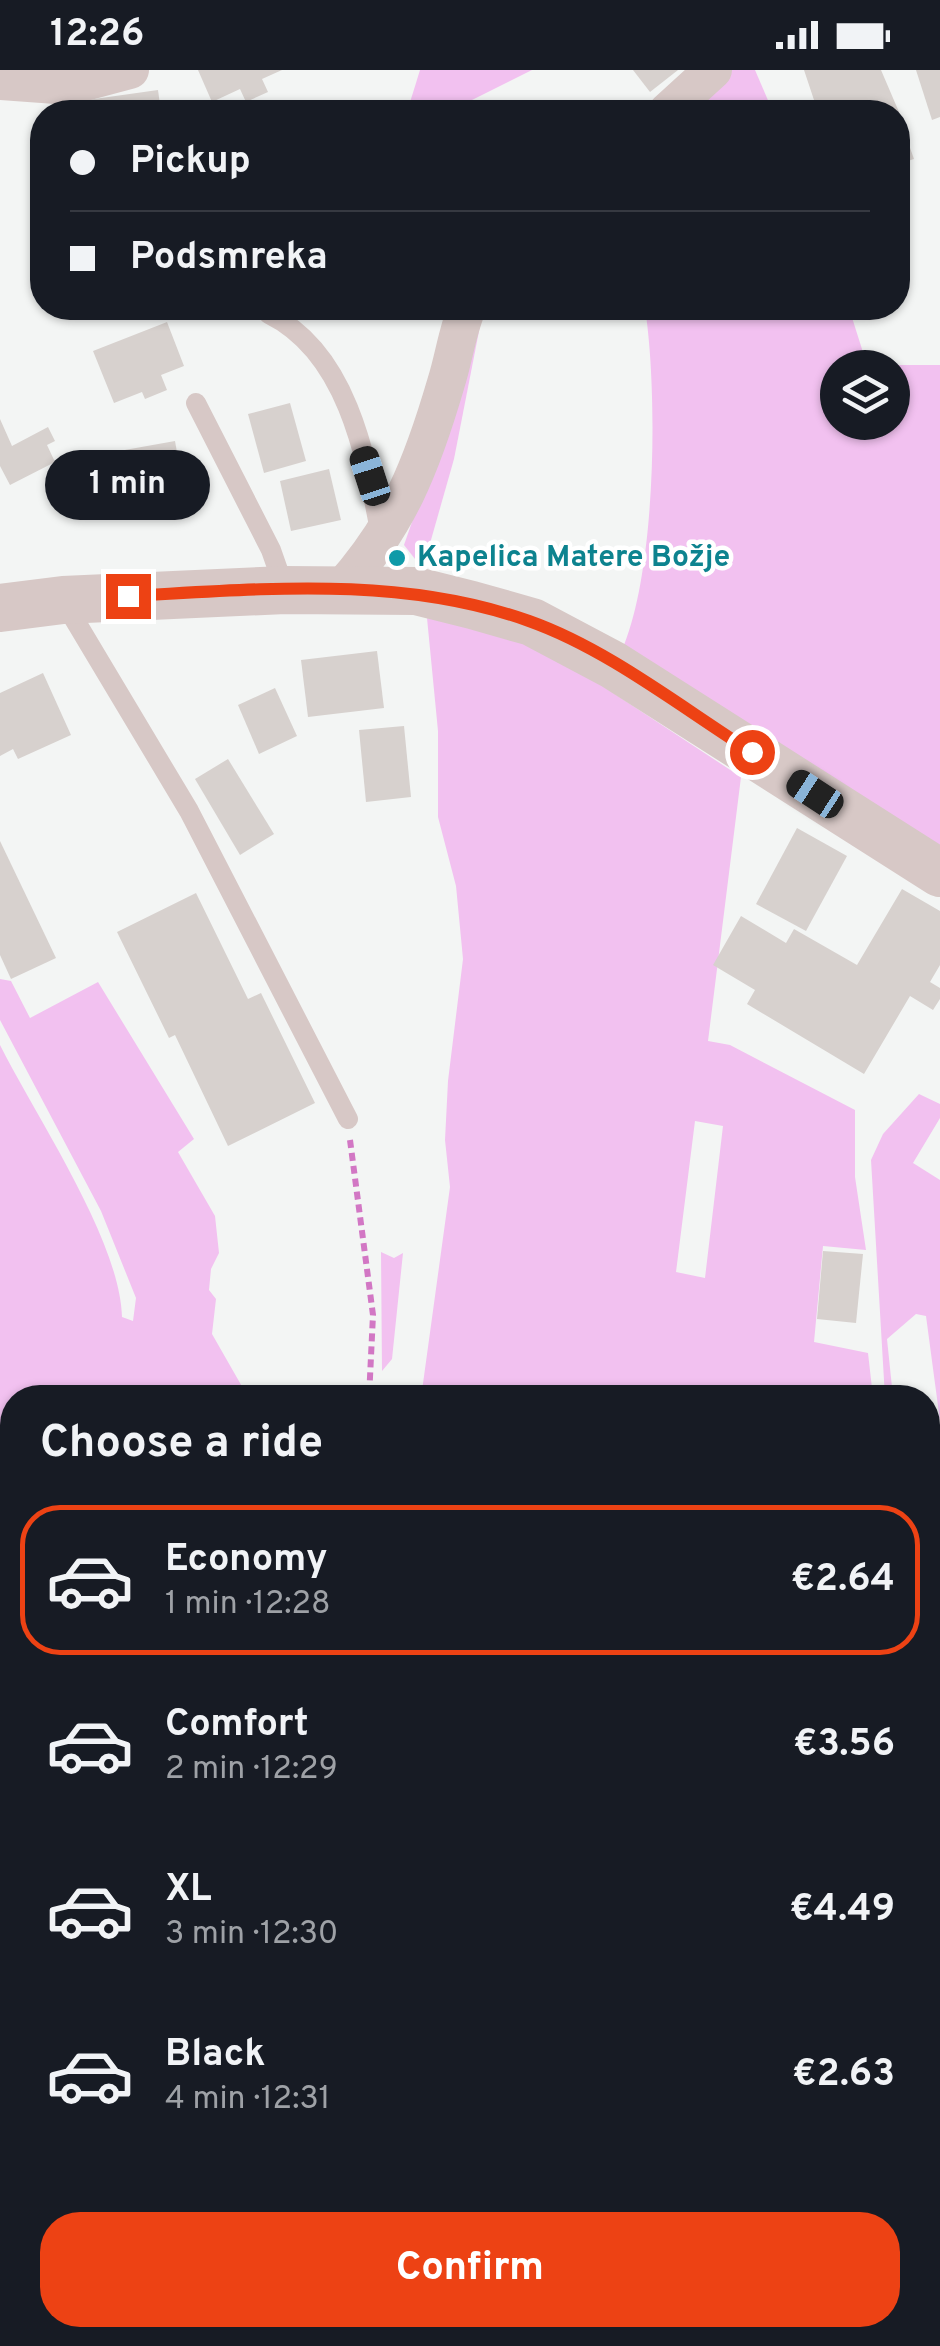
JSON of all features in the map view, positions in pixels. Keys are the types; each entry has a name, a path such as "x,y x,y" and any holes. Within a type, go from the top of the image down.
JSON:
{"street":[{"path":"0,82 70,86 130,70"},
{"path":"681,100 713,70"},
{"path":"342,590 404,504 424,458 464,320"},
{"path":"0,608 63,600 342,590 416,592 532,622 613,665 940,873"}],"lane":[{"path":"282,320 319,352 343,396 370,476 381,538"},
{"path":"196,402 271,550 285,590"},
{"path":"63,600 189,811 348,1120"}],"path":[{"path":"348,1120 373,1315 370,1385"}],"shaded area":[{"path":"420,70 532,70 472,100 411,100"},
{"path":"726,70 755,70 768,100 695,100"},
{"path":"646,320 853,320 862,350 820,350 820,440 910,440 910,365 940,365 940,848 624,645 643,571 653,431"},
{"path":"480,326 454,459 427,554 419,564 404,545"},
{"path":"427,618 489,628 563,660 741,777 708,1041 730,1045 855,1110 855,1177 866,1250 823,1246 814,1342 868,1353 872,1385 423,1385 450,1187 445,1140 448,1081 463,959 456,886 438,817 438,731","holes":["695,1121 723,1126 705,1278 676,1272"]},
{"path":"0,979 11,981 30,1018 98,982 194,1139 178,1152 215,1216 219,1253 211,1269 209,1290 216,1299 212,1334 241,1385 0,1385 0,1045 92,1216 118,1286 122,1317 133,1321 136,1298 101,1211 0,1020"},
{"path":"919,1094 940,1104 940,1118 913,1163 940,1180 940,1385 935,1385 926,1316 916,1314 887,1339 892,1385 884,1385 871,1160 883,1134"},
{"path":"381,1252 394,1258 403,1253 392,1359 382,1371"}],"building":[{"path":"198,70 282,70 262,79 268,92 250,100 245,100 240,89 211,100"},
{"path":"633,70 678,70 650,92"},
{"path":"804,70 881,70 894,100 814,100"},
{"path":"916,70 940,70 940,117 932,120"},
{"path":"158,90 159,100 87,100"},
{"path":"167,322 184,366 161,375 167,390 145,399 142,392 114,403 93,351"},
{"path":"290,403 306,461 264,473 248,414"},
{"path":"0,419 12,446 48,427 55,441 47,445 55,462 10,485 0,466"},
{"path":"175,441 184,492 117,504 108,453"},
{"path":"329,469 341,520 291,531 280,481"},
{"path":"377,651 384,708 308,717 301,660"},
{"path":"43,673 71,735 18,759 13,749 0,756 0,693"},
{"path":"275,688 297,736 259,754 238,705"},
{"path":"404,726 411,797 366,802 359,730"},
{"path":"228,759 274,834 240,855 195,779"},
{"path":"797,828 847,856 806,931 756,904"},
{"path":"0,841 56,958 11,979 0,955"},
{"path":"902,889 940,911 940,965 930,982 940,988 940,999 933,1010 910,996 864,1074 747,1004 755,990 713,965 741,916 786,943 794,929 857,965"},
{"path":"196,893 248,999 261,993 315,1103 228,1146 175,1035 169,1038 117,932"},
{"path":"823,1251 863,1254 856,1323 817,1319"}],"place":[{"name":"Kapelica Matere Božje","path":"397,558"}],"route":[{"path":"128,596 342,590 416,592 472,604 532,622 613,665 752,752"}]}
